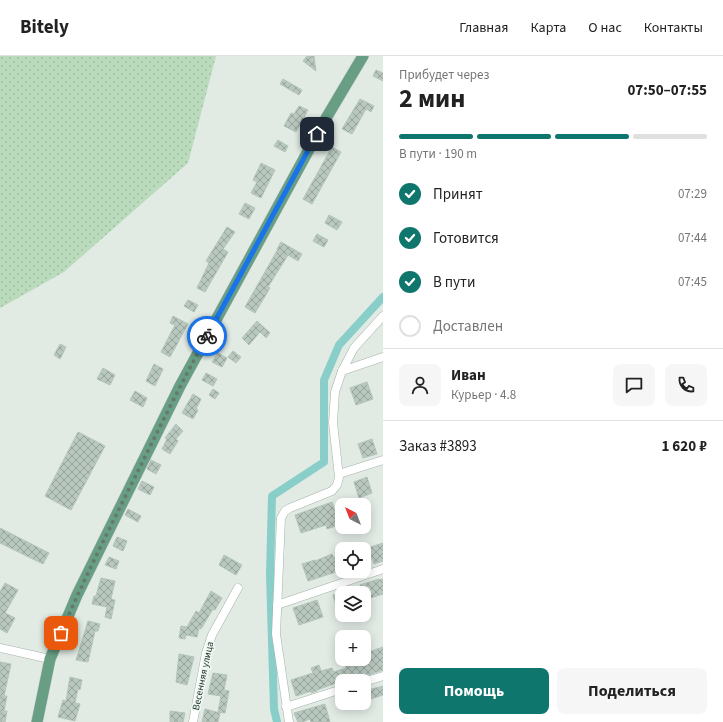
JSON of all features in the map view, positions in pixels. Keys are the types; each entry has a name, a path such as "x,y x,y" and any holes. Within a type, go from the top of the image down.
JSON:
{"main road":[{"path":"37,722 50,658 77,595 180,386 325,120 363,56"}],"street":[{"path":"289,722 276,634 280,518 285,511 290,508 332,491 337,485 339,474 333,423 335,392 342,371 354,348 383,316"},
{"path":"342,371 383,357"},
{"path":"339,474 383,460"},
{"path":"277,605 383,569"},
{"name":"Весенняя улица","path":"193,722 206,653 212,635 238,588"},
{"path":"0,648 50,658"},
{"path":"371,680 383,676"},
{"path":"286,707 335,691"}],"green space":[{"path":"0,56 216,56 188,163 64,272 0,308"}],"building":[{"path":"307,56 314,56 316,71 303,61"},
{"path":"376,70 383,73 383,81 373,76"},
{"path":"283,79 302,90 299,95 280,84"},
{"path":"360,99 374,106 371,112 366,109 352,134 342,129"},
{"path":"299,106 308,110 296,132 284,126 291,113 294,114"},
{"path":"278,140 288,146 285,152 274,146"},
{"path":"332,147 341,152 312,204 303,199"},
{"path":"261,163 275,170 261,198 251,193 257,182 253,180"},
{"path":"245,203 255,208 249,219 239,214"},
{"path":"329,215 342,222 337,230 325,223"},
{"path":"227,227 235,232 223,249 228,252 205,292 197,288 209,263 206,261"},
{"path":"317,234 328,240 324,247 313,241"},
{"path":"281,242 302,254 298,261 288,255 268,287 270,288 255,313 245,307"},
{"path":"188,300 198,305 194,312 184,306"},
{"path":"173,316 188,324 170,357 161,352 175,325 170,323"},
{"path":"257,321 270,333 266,338 260,332 249,345 242,338"},
{"path":"60,344 66,347 60,359 54,355"},
{"path":"233,351 241,357 236,363 228,357"},
{"path":"218,353 227,358 222,367 212,362"},
{"path":"154,364 163,369 155,386 146,381"},
{"path":"103,368 115,375 110,385 97,379"},
{"path":"206,373 217,379 213,386 202,380"},
{"path":"367,382 373,399 356,405 350,388"},
{"path":"213,389 219,393 215,399 209,395"},
{"path":"135,391 147,398 143,407 130,400"},
{"path":"193,394 201,399 196,409 198,410 193,419 182,413"},
{"path":"176,424 183,431 176,439 178,441 170,454 162,449 167,439 165,438"},
{"path":"78,432 105,446 71,510 45,496"},
{"path":"372,439 377,454 363,458 358,444"},
{"path":"151,460 161,465 156,474 147,469"},
{"path":"367,477 372,493 359,498 354,482"},
{"path":"142,481 154,487 150,495 138,489"},
{"path":"332,502 335,512 335,526 327,529 326,525 301,533 295,515"},
{"path":"128,509 141,516 138,522 125,515"},
{"path":"0,528 49,553 43,564 0,543"},
{"path":"117,537 127,541 123,551 113,546"},
{"path":"383,543 383,561 374,564 371,556 371,547"},
{"path":"332,554 335,558 335,572 308,581 302,564 315,561"},
{"path":"224,555 242,565 236,575 219,565"},
{"path":"109,557 119,561 116,569 105,565"},
{"path":"101,578 115,581 111,599 115,600 111,619 105,617 107,607 92,604"},
{"path":"383,579 383,594 371,598 371,586 360,585"},
{"path":"5,583 18,590 5,613 15,618 7,633 0,629 0,592"},
{"path":"211,591 222,598 215,610 213,609 201,629 199,628 197,637 186,635 185,639 179,638 181,626 187,627 196,611 199,613"},
{"path":"317,600 323,617 299,625 293,608"},
{"path":"88,621 100,624 98,631 95,631 88,662 76,660"},
{"path":"383,647 383,670 371,674 335,674 335,684 311,693 311,691 296,696 291,680 313,673 311,668 319,665 321,671 332,668 334,672 346,668 346,666 371,666 371,651"},
{"path":"179,654 194,657 187,685 176,682"},
{"path":"0,662 11,664 4,696 7,696 4,711 7,711 5,722 0,722"},
{"path":"213,673 227,675 224,690 229,691 225,713 218,712 221,696 208,694"},
{"path":"70,677 82,680 80,690 78,689 75,703 80,704 75,721 58,717 63,700 66,701"},
{"path":"383,686 383,695 371,699 371,689"},
{"path":"325,704 330,722 311,722 310,719 298,722 294,713"},
{"path":"205,709 220,713 218,722 202,722"},
{"path":"170,711 185,713 183,722 170,722"}],"waterway":[{"path":"277,722 274,709 270,575 272,496 324,462 324,380 339,345 383,297"}],"way so far":[{"path":"61,633 77,595 111,525 180,386 207,336"}],"route":[{"path":"207,336 317,134"}]}
